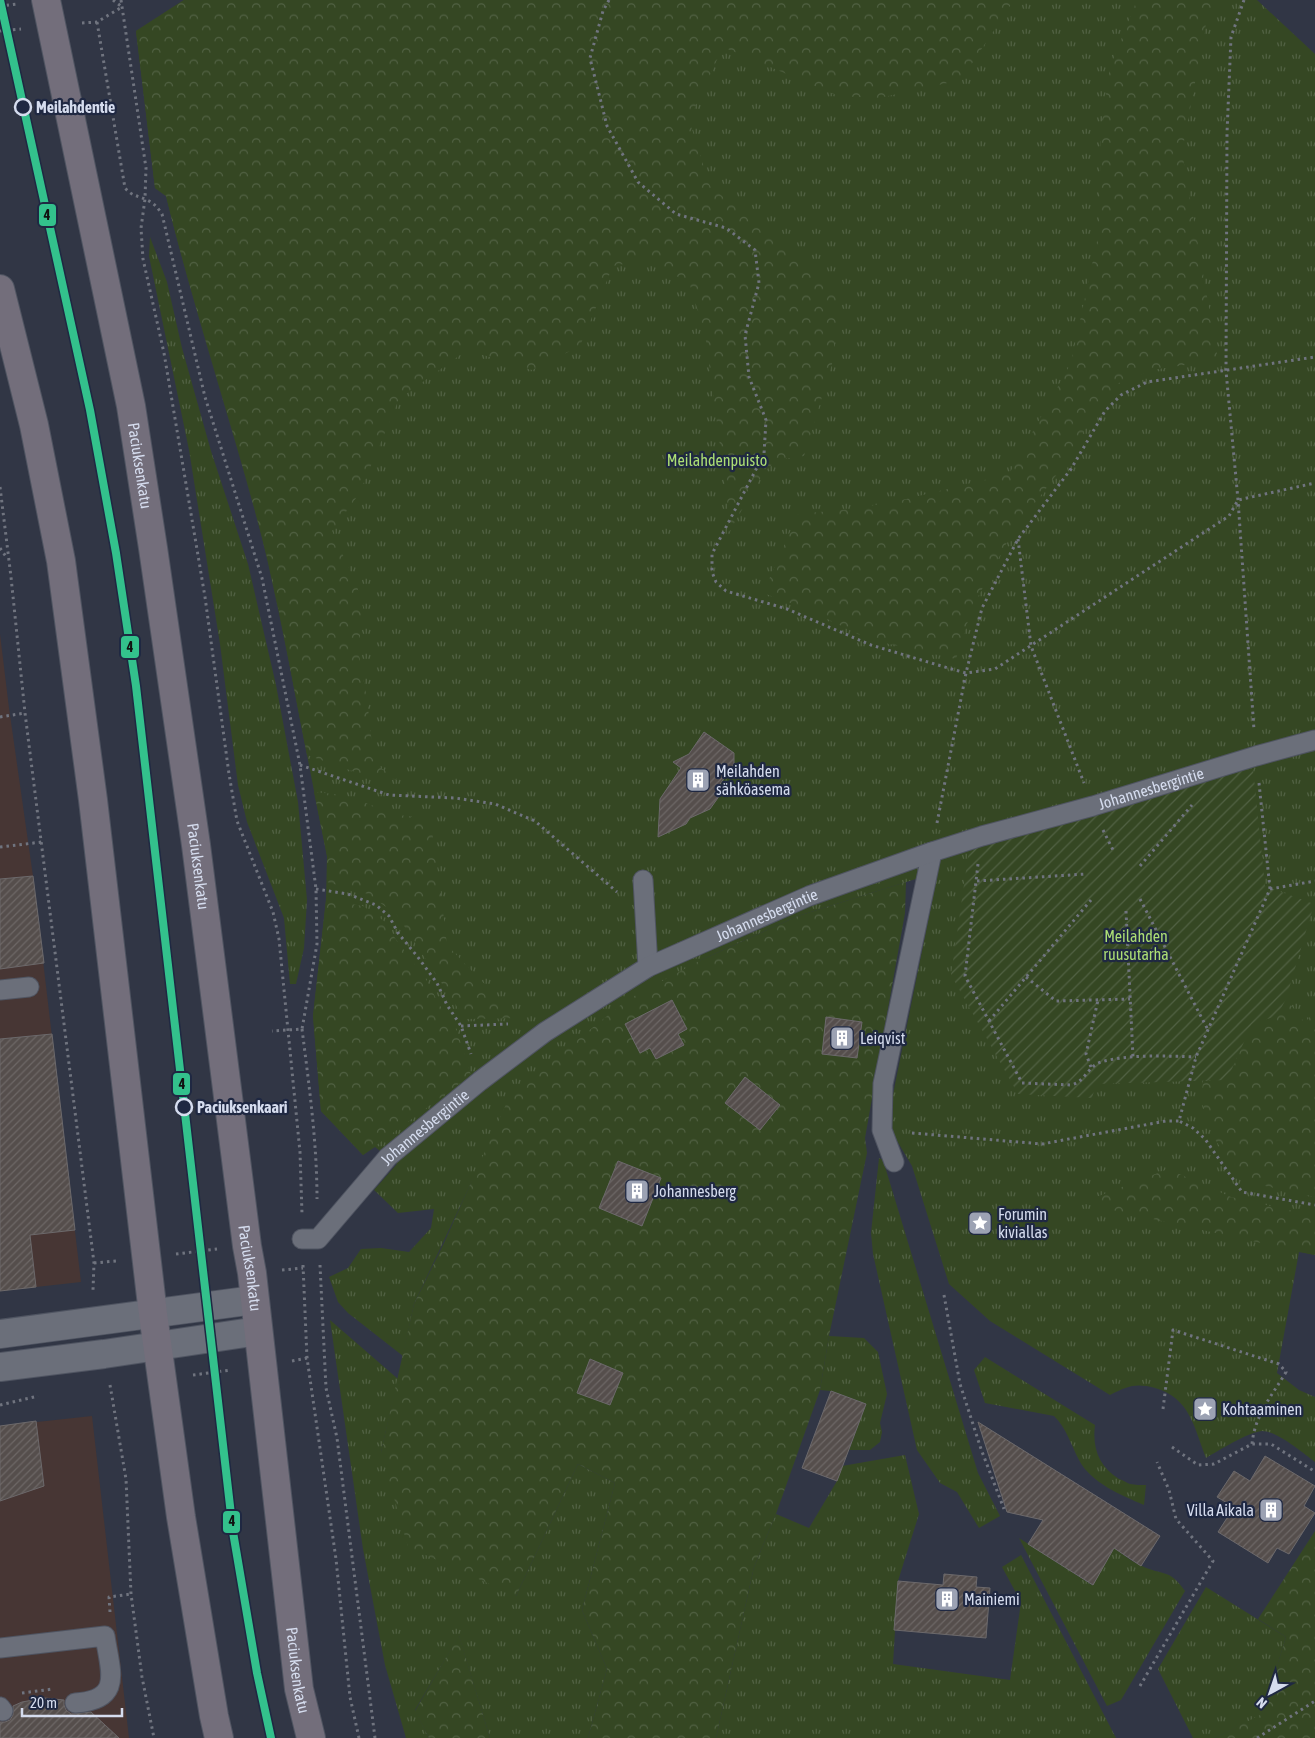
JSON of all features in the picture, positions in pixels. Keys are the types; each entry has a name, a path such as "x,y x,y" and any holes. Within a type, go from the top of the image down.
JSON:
{"main road":[{"name":"Paciuksenkatu","path":"46,0 131,406 153,548 197,855 246,1246 252,1273 299,1689 311,1738"},
{"path":"0,289 34,425 61,561 94,808 152,1314 181,1517 219,1738"}],"street":[{"path":"0,1334 254,1300"},
{"path":"0,1367 258,1331"}],"lane":[{"name":"Johannesbergintie","path":"310,1239 388,1157 480,1081 545,1032 648,967 809,896 932,852 1315,740"},
{"path":"894,1162 882,1130 883,1084 932,852"},
{"path":"643,880 648,967"},
{"path":"0,990 29,987"},
{"path":"0,1648 105,1636 112,1682 108,1690 90,1702 75,1703"}],"path":[{"path":"113,0 122,7"},
{"path":"121,0 146,168 146,199 141,228 143,259 164,353 205,597 229,774 237,821 273,912 279,938 326,1388 338,1446 375,1738"},
{"path":"609,0 603,10 590,58 607,126 638,182 676,214 726,228 755,250 759,283 745,335 749,377 766,420 764,454 712,554 712,572 716,582 726,590 787,609 871,645 966,673 995,669 1228,516 1238,500 1315,483"},
{"path":"1179,1120 1196,1057 1270,889 1256,756 1238,500 1226,371 1227,133 1231,47 1232,37 1244,0"},
{"path":"122,7 97,22 125,188 131,195 146,199 156,206 162,214 205,396 262,578 300,765 316,889 317,944 302,1029 317,1169 310,1239"},
{"path":"932,852 966,673 982,608 1018,539 1071,469 1105,411 1121,395 1148,382 1315,357"},
{"path":"0,487 25,714 94,1263 93,1289 98,1321"},
{"path":"1018,539 1031,646 1092,806 1114,852"},
{"path":"0,548 8,560"},
{"path":"0,717 25,714"},
{"path":"300,765 389,795 455,798 495,804 535,821 645,914"},
{"path":"1140,866 1193,803"},
{"path":"0,847 42,842"},
{"path":"1086,874 977,882 966,976 1022,1083 1077,1084 1091,1067 1100,1062 1133,1057 1196,1057"},
{"path":"1270,889 1315,881"},
{"path":"316,889 348,894 376,905 389,916 398,933 437,983 447,1005 461,1026 480,1081"},
{"path":"1140,899 1208,1030"},
{"path":"989,1021 1091,900"},
{"path":"1126,911 1133,1057"},
{"path":"1026,977 1056,1001 1130,999"},
{"path":"1091,1067 1086,1054 1098,1000"},
{"path":"461,1026 515,1024 536,1026 545,1032"},
{"path":"272,1031 302,1029"},
{"path":"882,1130 1042,1144 1179,1120 1193,1128 1205,1139 1242,1192 1315,1205"},
{"path":"94,1263 246,1246"},
{"path":"303,1268 307,1358 336,1559 350,1697 359,1738"},
{"path":"944,1295 960,1384 981,1449 1004,1509"},
{"path":"1163,1409 1173,1330 1279,1364 1286,1372 1269,1397 1258,1418 1252,1444"},
{"path":"104,1354 126,1479 131,1594 142,1677 154,1738"},
{"path":"0,1405 8,1404"},
{"path":"1172,1447 1198,1465 1214,1464 1252,1444 1271,1444 1314,1471"},
{"path":"1140,1686 1213,1561 1176,1519 1169,1490 1157,1462"},
{"path":"114,1597 131,1594"},
{"path":"1257,1738 1315,1701"}],"shaded area":[{"path":"0,634 33,876 81,1282 0,1291"},
{"path":"92,1416 129,1738 0,1738 0,1426"}],"green space":[{"name":"Meilahdenpuisto","path":"184,0 1257,0 1315,54 1315,1255 1299,1252 1277,1373 1299,1390 1315,1397 1315,1462 1282,1438 1262,1431 1241,1438 1206,1458 1189,1415 1176,1399 1155,1388 1142,1386 1127,1388 1110,1395 990,1321 949,1284 912,1166 887,1124 938,872 798,916 701,960 473,1179 414,1304 403,1356 348,1313 338,1302 329,1277 348,1268 361,1249 381,1248 409,1252 431,1228 434,1209 398,1213 374,1190 397,1164 375,1147 363,1155 321,1111 313,1016 326,900 327,856 284,636 257,517 166,196 155,188 136,31"},
{"path":"184,0 1014,0 961,80 879,98 838,96 723,47 689,120 710,186 840,292 832,364 804,456 777,460 764,472 729,532 727,498 705,334 690,285 651,259 613,266 580,346 532,370 467,350 399,399 359,494 332,531 357,586 364,611 358,649 367,699 374,763 398,780 358,773 307,755 284,634 256,515 190,288 166,196 155,188 136,31"},
{"path":"1137,0 1220,0 1206,24 1182,152 1218,360 1152,370 1119,383 1096,408 1071,456 1012,533 972,608 956,659 889,644 860,635 807,609 763,593 798,514 851,509 898,501 1009,474 1071,363 1099,232 1101,128 1110,67"},
{"path":"150,237 167,282 182,348 211,451 248,564 276,685 298,802 307,900 304,948 296,984 290,984 284,918 247,822 238,785 220,644 189,450 149,256"},
{"name":"Meilahden ruusutarha","path":"1253,768 1265,886 1314,904 1286,999 1277,1016 1252,1024 1227,1080 1096,1084 1092,1098 1018,1094 951,975 969,850"},
{"path":"314,792 344,795 398,815 426,818 432,831 447,945 517,1018 465,1019 397,915 368,894 327,882 327,856"},
{"path":"906,882 905,913 865,1138 867,1153 829,1336 820,1390 776,1514 754,1567 716,1738 588,1738 607,1669 582,1610 615,1483 578,1464 516,1596 408,1547 381,1452 414,1304 444,1243 511,1093 627,1000 701,960 798,916"},
{"path":"326,900 363,906 384,921 427,981 439,1004 457,1031 471,1075 363,1155 321,1111 313,1016"},
{"path":"1286,999 1305,1023 1315,1010 1315,1197 1243,1181 1214,1138 1201,1101 1203,1081 1227,1080 1252,1024 1277,1016"},
{"path":"879,1158 883,1160 978,1473 1000,1516 979,1528 957,1492 940,1483 917,1450 873,1254 871,1233"},
{"path":"1168,1169 1231,1197 1315,1216 1315,1255 1081,1203"},
{"path":"330,1320 398,1379 381,1452 516,1596 578,1464 615,1483 582,1610 607,1669 588,1738 490,1738 459,1636 415,1710 429,1738 406,1738 385,1665 363,1549"},
{"path":"829,1336 864,1338 878,1352 887,1394 880,1423 882,1432 880,1442 870,1450 849,1450 866,1404 831,1391 820,1390"},
{"path":"985,1357 1095,1425 1096,1449 1102,1463 1106,1469 1119,1479 1130,1484 1146,1485 1144,1505 1107,1487 1091,1475 1084,1468 1065,1431 1054,1416 985,1403 974,1370"},
{"path":"905,1455 919,1514 898,1581 893,1664 1010,1680 1021,1602 1002,1567 1021,1555 1116,1738 716,1738 754,1567 776,1514 809,1528 837,1481 842,1466"},
{"path":"1315,1531 1315,1738 1215,1738 1262,1714 1286,1637 1258,1619"},
{"path":"1019,1538 1092,1585 1114,1548 1138,1564 1170,1576 1185,1591 1121,1700 1107,1706"},
{"path":"1206,1587 1286,1637 1263,1712 1315,1738 1262,1715 1215,1738 1193,1738 1158,1669"},
{"path":"459,1635 490,1738 429,1738 415,1711"}],"building":[{"name":"Meilahden sähköasema","path":"704,732 734,753 734,764 716,790 720,795 710,809 690,818 686,824 658,837 660,799 681,768 673,762 689,754"},
{"path":"33,876 44,963 0,969 0,879"},
{"path":"672,1000 687,1029 678,1034 684,1045 656,1059 650,1048 640,1053 625,1024"},
{"name":"Leiqvist","path":"826,1017 862,1022 857,1058 822,1054"},
{"path":"52,1034 75,1230 30,1235 36,1287 0,1291 0,1039"},
{"path":"745,1077 780,1105 760,1130 725,1103"},
{"name":"Johannesberg","path":"618,1161 661,1178 642,1226 599,1208"},
{"path":"590,1359 623,1373 610,1405 577,1393"},
{"path":"831,1391 866,1404 837,1481 802,1468"},
{"path":"36,1421 44,1486 0,1501 0,1426"},
{"path":"978,1422 1160,1536 1141,1566 1114,1548 1093,1585 1028,1544 1043,1520 1007,1512"},
{"name":"Villa Aikala","path":"1265,1456 1315,1486 1304,1506 1315,1513 1289,1554 1277,1548 1268,1563 1218,1532 1234,1507 1217,1497 1234,1471 1250,1481"},
{"name":"Mainiemi","path":"944,1574 977,1577 976,1587 990,1588 986,1638 894,1630 898,1581 943,1585"},
{"path":"44,1698 64,1700 66,1710 71,1714 91,1712 119,1738 0,1738 0,1722 10,1720 13,1715 13,1706 22,1702"}],"transit line":[{"name":"4","path":"0,0 90,410 116,553 136,686 233,1532 257,1673 271,1738"}],"place":[{"name":"Meilahdentie","path":"23,107"},
{"name":"Meilahden sähköasema","path":"698,780"},
{"name":"Leiqvist","path":"842,1038"},
{"name":"Paciuksenkaari","path":"184,1107"},
{"name":"Johannesberg","path":"637,1191"},
{"name":"Forumin kiviallas","path":"980,1223"},
{"name":"Kohtaaminen","path":"1205,1409"},
{"name":"Villa Aikala","path":"1271,1510"},
{"name":"Mainiemi","path":"947,1599"}]}
